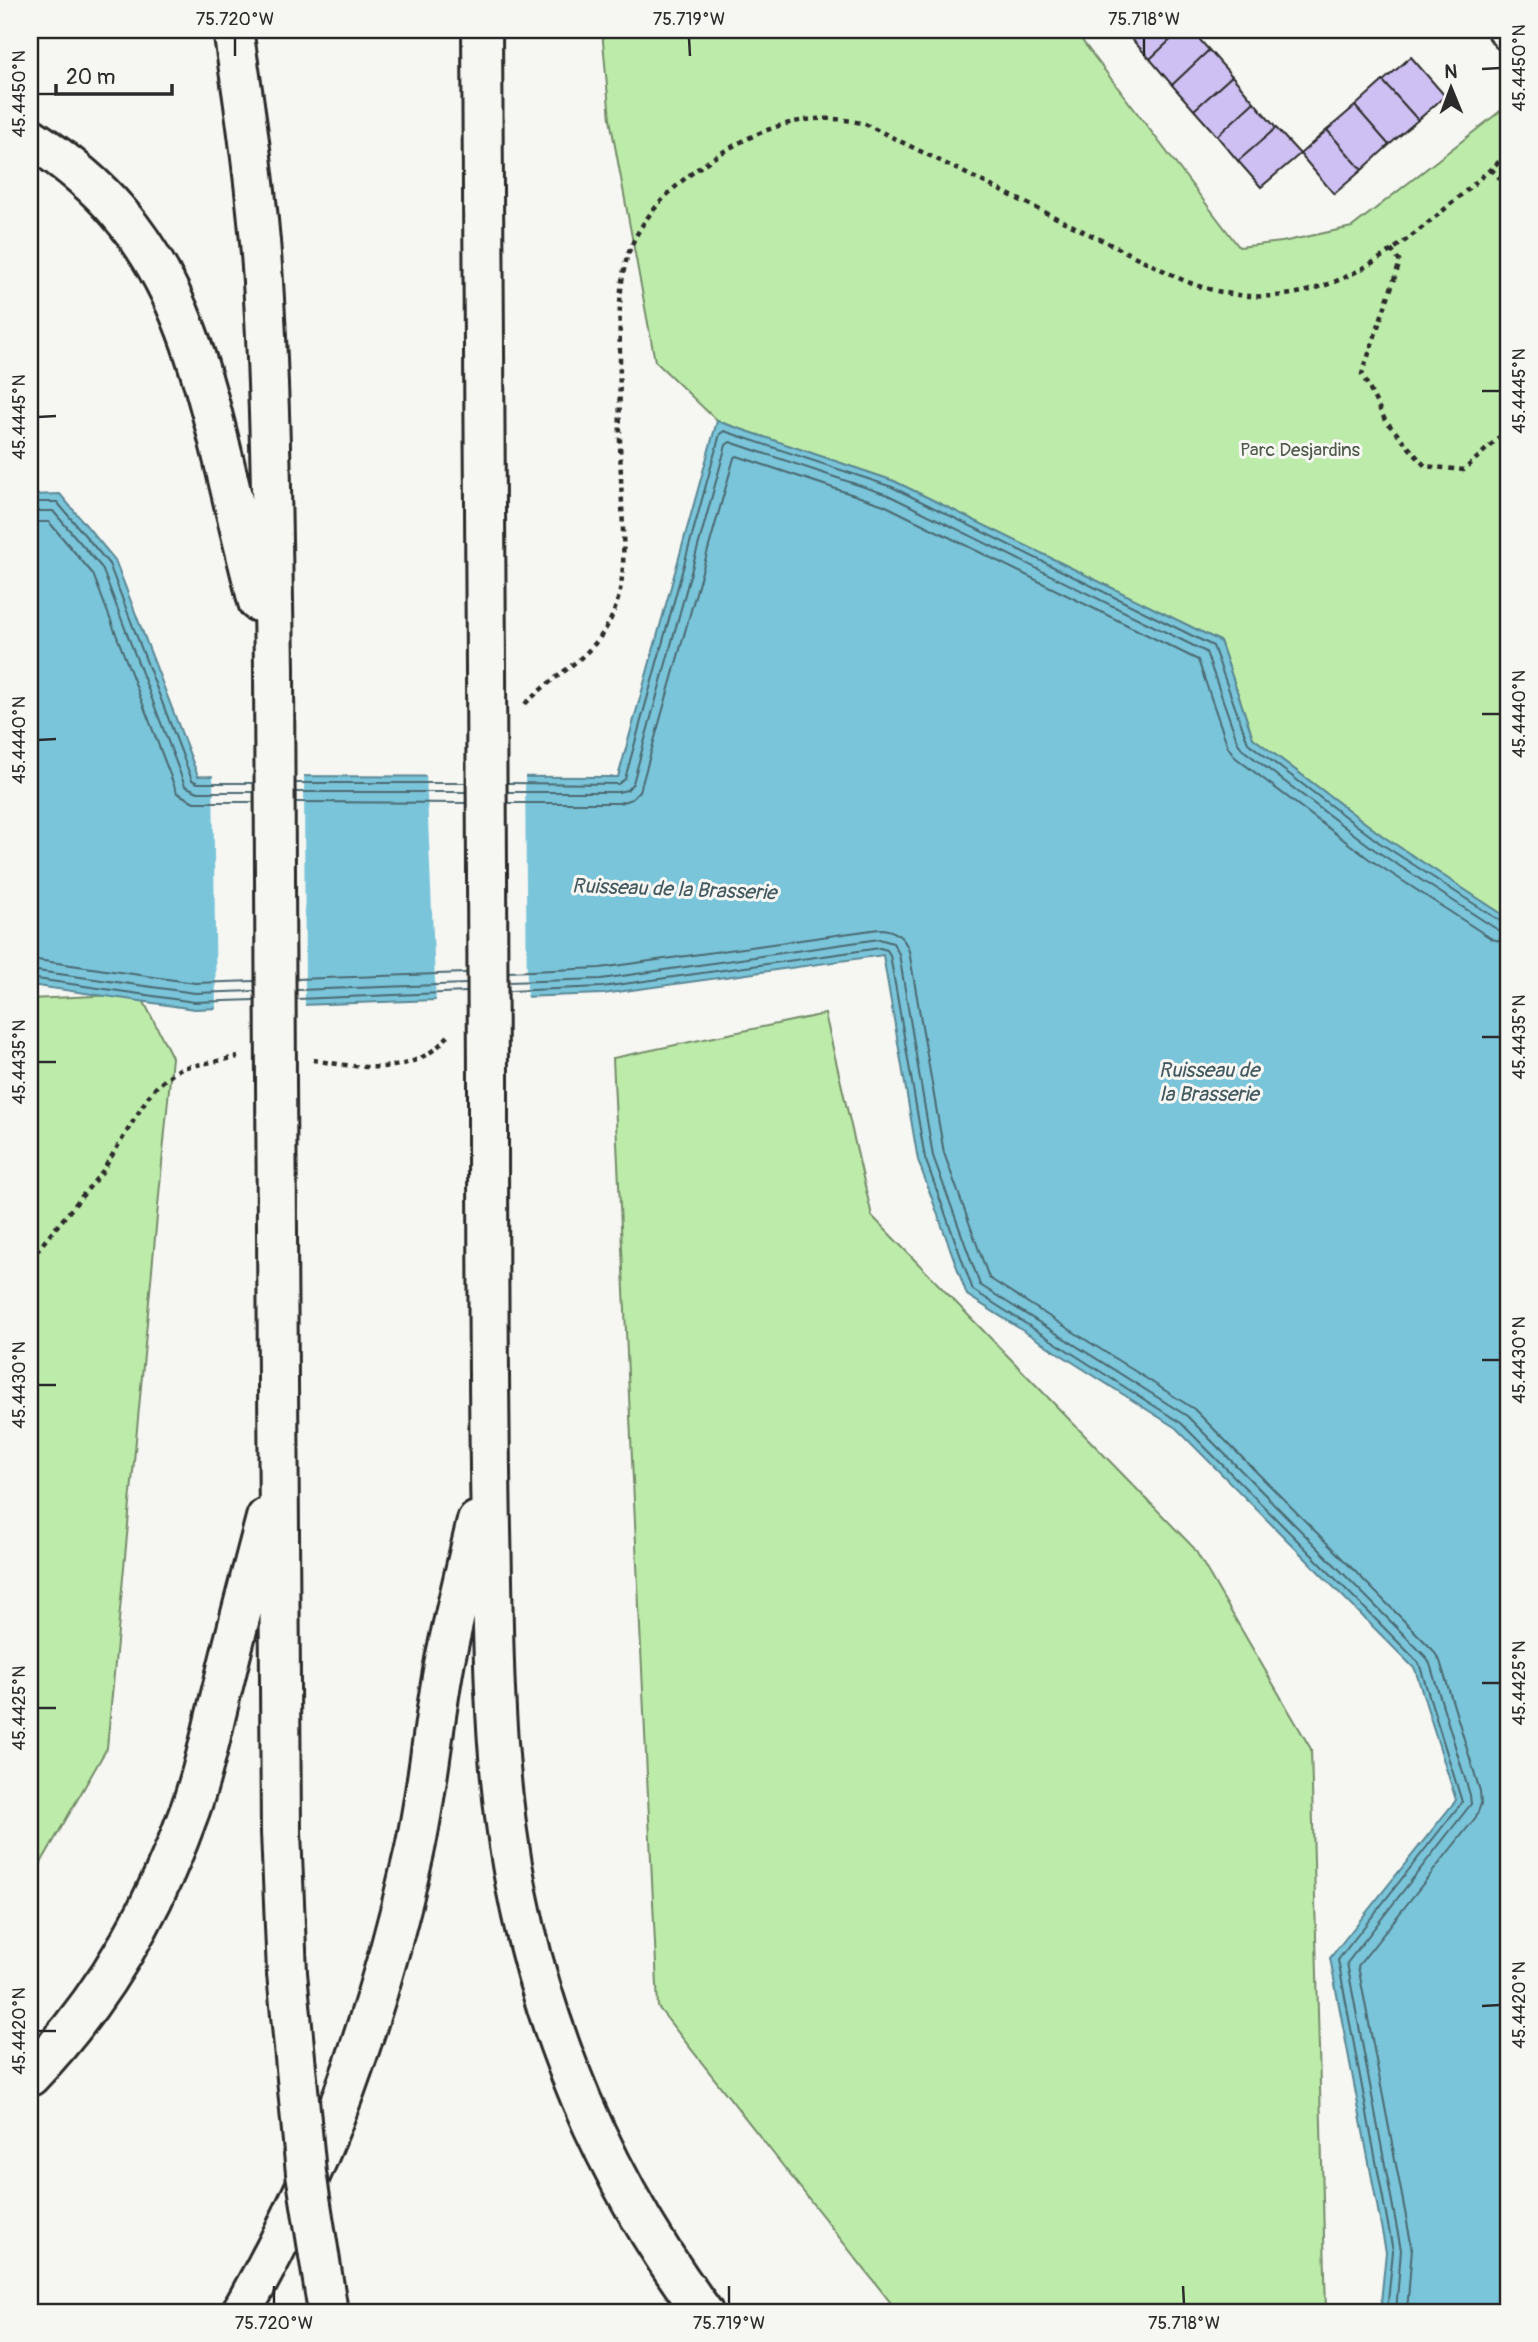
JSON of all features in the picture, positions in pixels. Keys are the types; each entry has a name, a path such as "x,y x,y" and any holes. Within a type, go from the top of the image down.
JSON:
{"highway":[{"path":"233,30 247,128 263,281 288,1070 279,1461 281,1832 287,1973 306,2174 328,2312"},
{"path":"482,30 490,1463 499,1754 509,1846 529,1943 557,2035 608,2158 650,2234 703,2312"},
{"path":"30,137 86,180 120,214 149,255 174,301 193,348 209,401 274,669"},
{"path":"30,2076 81,2014 114,1967 145,1913 178,1841 191,1806 214,1723 279,1461"},
{"path":"241,2312 299,2205 321,2154 377,1995 414,1851 445,1662 490,1463"}],"path":[{"path":"521,708 547,684 583,658 594,645 611,618 620,590 623,547 620,335 622,284 634,238 667,196 690,174 728,149 762,132 794,121 832,117 865,124 1185,281 1218,292 1278,297 1298,295 1336,282 1391,250 1508,154"},
{"path":"1491,169 1508,187"},
{"path":"1391,250 1400,262 1362,374 1385,420 1425,466 1464,470 1508,429"},
{"path":"288,1070 410,1064 427,1056 450,1034"},
{"path":"30,1259 102,1172 158,1085 181,1068 248,1056"}],"green space":[{"name":"Parc Desjardins","path":"602,30 1074,30 1239,247 1282,242 1352,227 1508,105 1508,918 1384,837 1253,738 1220,641 894,481 717,421 655,361 610,119"},
{"path":"140,994 172,1057 107,1748 30,1882 30,999"},
{"path":"825,1014 872,1216 1194,1548 1311,1749 1326,2312 898,2312 658,2007 613,1058"}],"water":[{"name":"Ruisseau de la Brasserie","path":"717,421 894,481 1220,641 1253,738 1384,837 1508,918 1508,2312 1380,2312 1386,2252 1330,1958 1456,1800 1415,1669 1176,1428 967,1295 918,1160 883,955 603,994 194,1009 30,985 30,495 60,494 115,560 198,776 618,777"}],"pier":[{"path":"213,773 304,773 305,1009 216,1012"},
{"path":"426,773 525,773 527,1001 436,1004"}],"building":[{"path":"1131,30 1181,30 1150,59 1127,34"},
{"path":"1181,30 1191,30 1209,50 1172,85 1150,59"},
{"path":"1209,50 1232,76 1194,110 1172,85"},
{"path":"1411,57 1445,96 1418,120 1383,81"},
{"path":"1232,76 1254,102 1217,136 1194,110"},
{"path":"1383,81 1418,120 1389,145 1355,106"},
{"path":"1254,102 1276,128 1238,161 1217,136"},
{"path":"1355,106 1389,145 1362,170 1327,130"},
{"path":"1276,128 1300,154 1261,187 1238,161"},
{"path":"1327,130 1362,170 1334,194 1300,154"}]}
